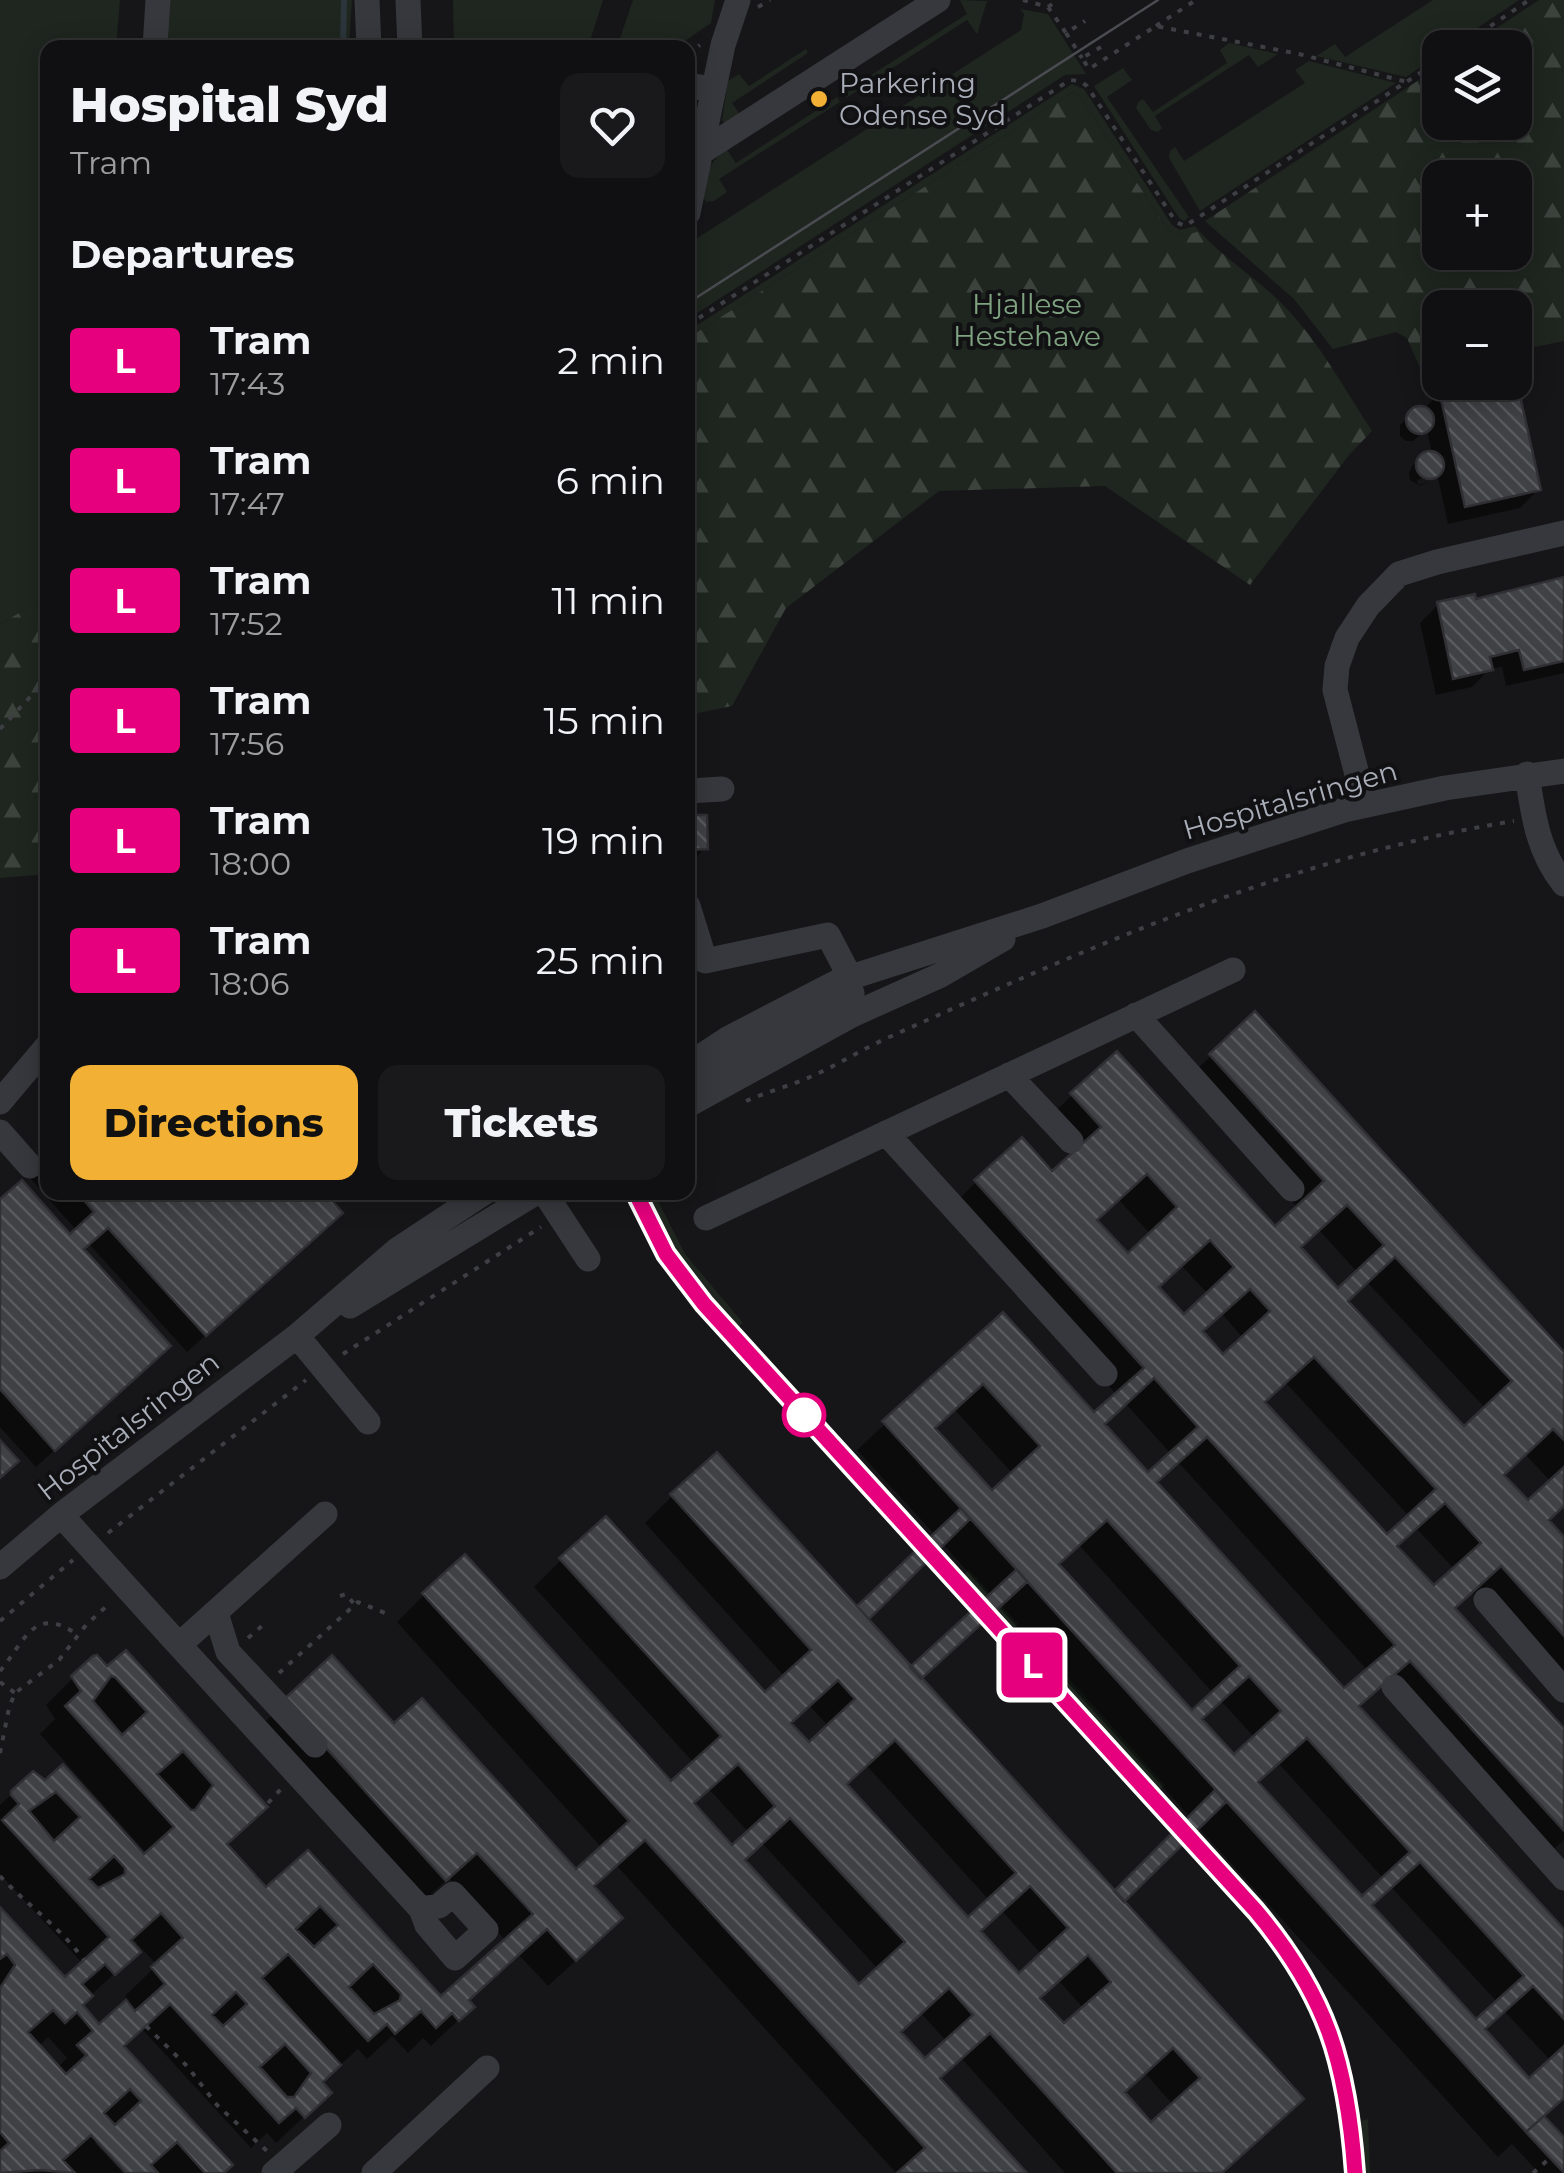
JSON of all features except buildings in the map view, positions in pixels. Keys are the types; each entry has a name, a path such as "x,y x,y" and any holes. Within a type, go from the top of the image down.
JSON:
{"street":[{"path":"156,40 158,0"},
{"path":"367,0 369,40"},
{"path":"408,0 410,40"},
{"path":"695,184 728,27 738,0"},
{"path":"703,151 938,0"},
{"path":"695,86 714,89"},
{"path":"1365,805 1335,690 1347,638 1368,606 1398,574 1564,533"},
{"name":"Hospitalsringen","path":"695,1060 729,1038 850,977 1042,916 1178,864 1365,805 1527,774 1564,772"},
{"path":"1527,774 1533,818 1547,863 1564,884"},
{"path":"695,790 722,788"},
{"name":"Hospitalsringen","path":"695,1100 852,1015 940,975 1042,916"},
{"path":"695,928 705,960 828,935 850,977"},
{"path":"695,1081 931,950"},
{"path":"706,1218 1233,970"},
{"path":"1136,1015 1292,1189"},
{"path":"0,1102 40,1055"},
{"path":"1009,1075 1070,1142"},
{"path":"0,1132 30,1166"},
{"path":"886,1133 1105,1374"},
{"name":"Hospitalsringen","path":"0,1568 61,1515 297,1336 397,1250 473,1200"},
{"path":"442,1252 505,1200"},
{"name":"Hospitalsringen","path":"297,1336 442,1252 545,1200"},
{"path":"548,1200 588,1258"},
{"path":"297,1336 368,1422"},
{"path":"179,1645 325,1514"},
{"path":"61,1515 421,1908"},
{"path":"1486,1600 1564,1690"},
{"path":"216,1613 230,1654 315,1746"},
{"path":"1394,1687 1564,1878"},
{"path":"374,2173 487,2068"},
{"path":"278,2170 329,2125"}],"path":[{"path":"1023,0 1048,7 1089,69 1196,0"},
{"path":"1048,7 1058,0"},
{"path":"1485,30 1529,0"},
{"path":"1066,33 1084,21"},
{"path":"1156,26 1299,54 1407,82"},
{"path":"1082,58 1101,47"},
{"path":"695,321 1070,80 1087,86 1182,226 1422,72"},
{"path":"0,730 40,687"},
{"path":"744,1102 810,1077 866,1048 1068,959 1268,880 1382,846 1533,818"},
{"path":"0,1622 213,1449 546,1200"},
{"path":"340,1596 346,1594 355,1605"},
{"path":"0,1753 15,1693 60,1660 110,1602"},
{"path":"273,1679 358,1602 385,1613"},
{"path":"0,1671 20,1641 42,1624 55,1623 79,1636"},
{"path":"230,1654 263,1625"},
{"path":"289,1654 294,1660"},
{"path":"0,1682 15,1693"},
{"path":"0,1876 56,1927 84,1960"},
{"path":"146,2026 187,2066 216,2105 256,2138 278,2170"},
{"path":"1533,2173 1550,2158"}],"green space":[{"path":"0,0 120,0 117,40 40,40 40,601 0,624"},
{"path":"170,0 352,0 349,40 168,40"},
{"path":"453,0 603,0 590,40 454,40"},
{"path":"633,0 715,0 711,23 686,40 619,40"},
{"path":"960,0 987,1 977,34 967,20 846,98 843,93 967,14"},
{"path":"1433,0 1519,0 1474,30 1422,30 1422,66 1406,77 1316,56 1335,44 1345,57"},
{"path":"1539,0 1564,0 1564,341 1532,348 1532,290 1422,290 1422,370 1407,338 1396,332 1333,349 1294,299 1205,221 1422,78 1422,140 1532,140 1532,30 1494,30"},
{"path":"1020,9 1048,14 1086,74 1065,75 695,314 695,240 1021,30 1024,14"},
{"path":"1229,43 1278,54 1258,67 1249,55 1155,116 1162,128 1158,132 1151,130 1136,108 1138,102 1143,99 1153,112 1227,63 1220,50"},
{"path":"806,49 808,53 732,103 741,116 725,123 722,120 728,81 739,74 749,86"},
{"path":"1309,61 1396,83 1200,211 1169,158 1170,151 1175,147 1184,161 1305,83 1295,70"},
{"path":"1123,68 1132,80 1107,97 1189,217 1184,221 1094,86"},
{"path":"1072,84 1084,89 1172,225 1180,230 1195,226 1199,231 1184,236 1169,231 1079,95 1073,92 695,334 695,326"},
{"name":"Hjallese Hestehave","path":"1073,92 1079,95 1169,231 1184,236 1199,231 1277,299 1311,337 1372,431 1349,455 1250,585 1105,486 939,491 786,608 732,706 695,714 695,334"},
{"path":"837,97 840,102 719,179 727,192 706,202 702,196 707,176 721,154 727,150 736,163"},
{"path":"40,601 40,875 0,878 0,624"},
{"path":"633,1200 658,1200 685,1254 743,1323 726,1337 671,1269"},
{"path":"969,1570 1018,1624 1001,1639 952,1586"},
{"path":"1033,1639 1165,1785 1148,1801 1015,1654"},
{"path":"1368,2119 1370,2173 1348,2173 1345,2125"}],"waterway":[{"path":"343,40 344,0"}],"tram line":[{"path":"695,298 1158,0"},
{"path":"639,1200 666,1253 704,1304 1281,1942 1330,2033 1346,2098 1355,2173"},
{"name":"L","path":"639,1200 666,1254 704,1304 1286,1948 1307,1980 1341,2066 1355,2173"}],"place":[{"name":"Parkering Odense Syd","path":"819,99"}]}
